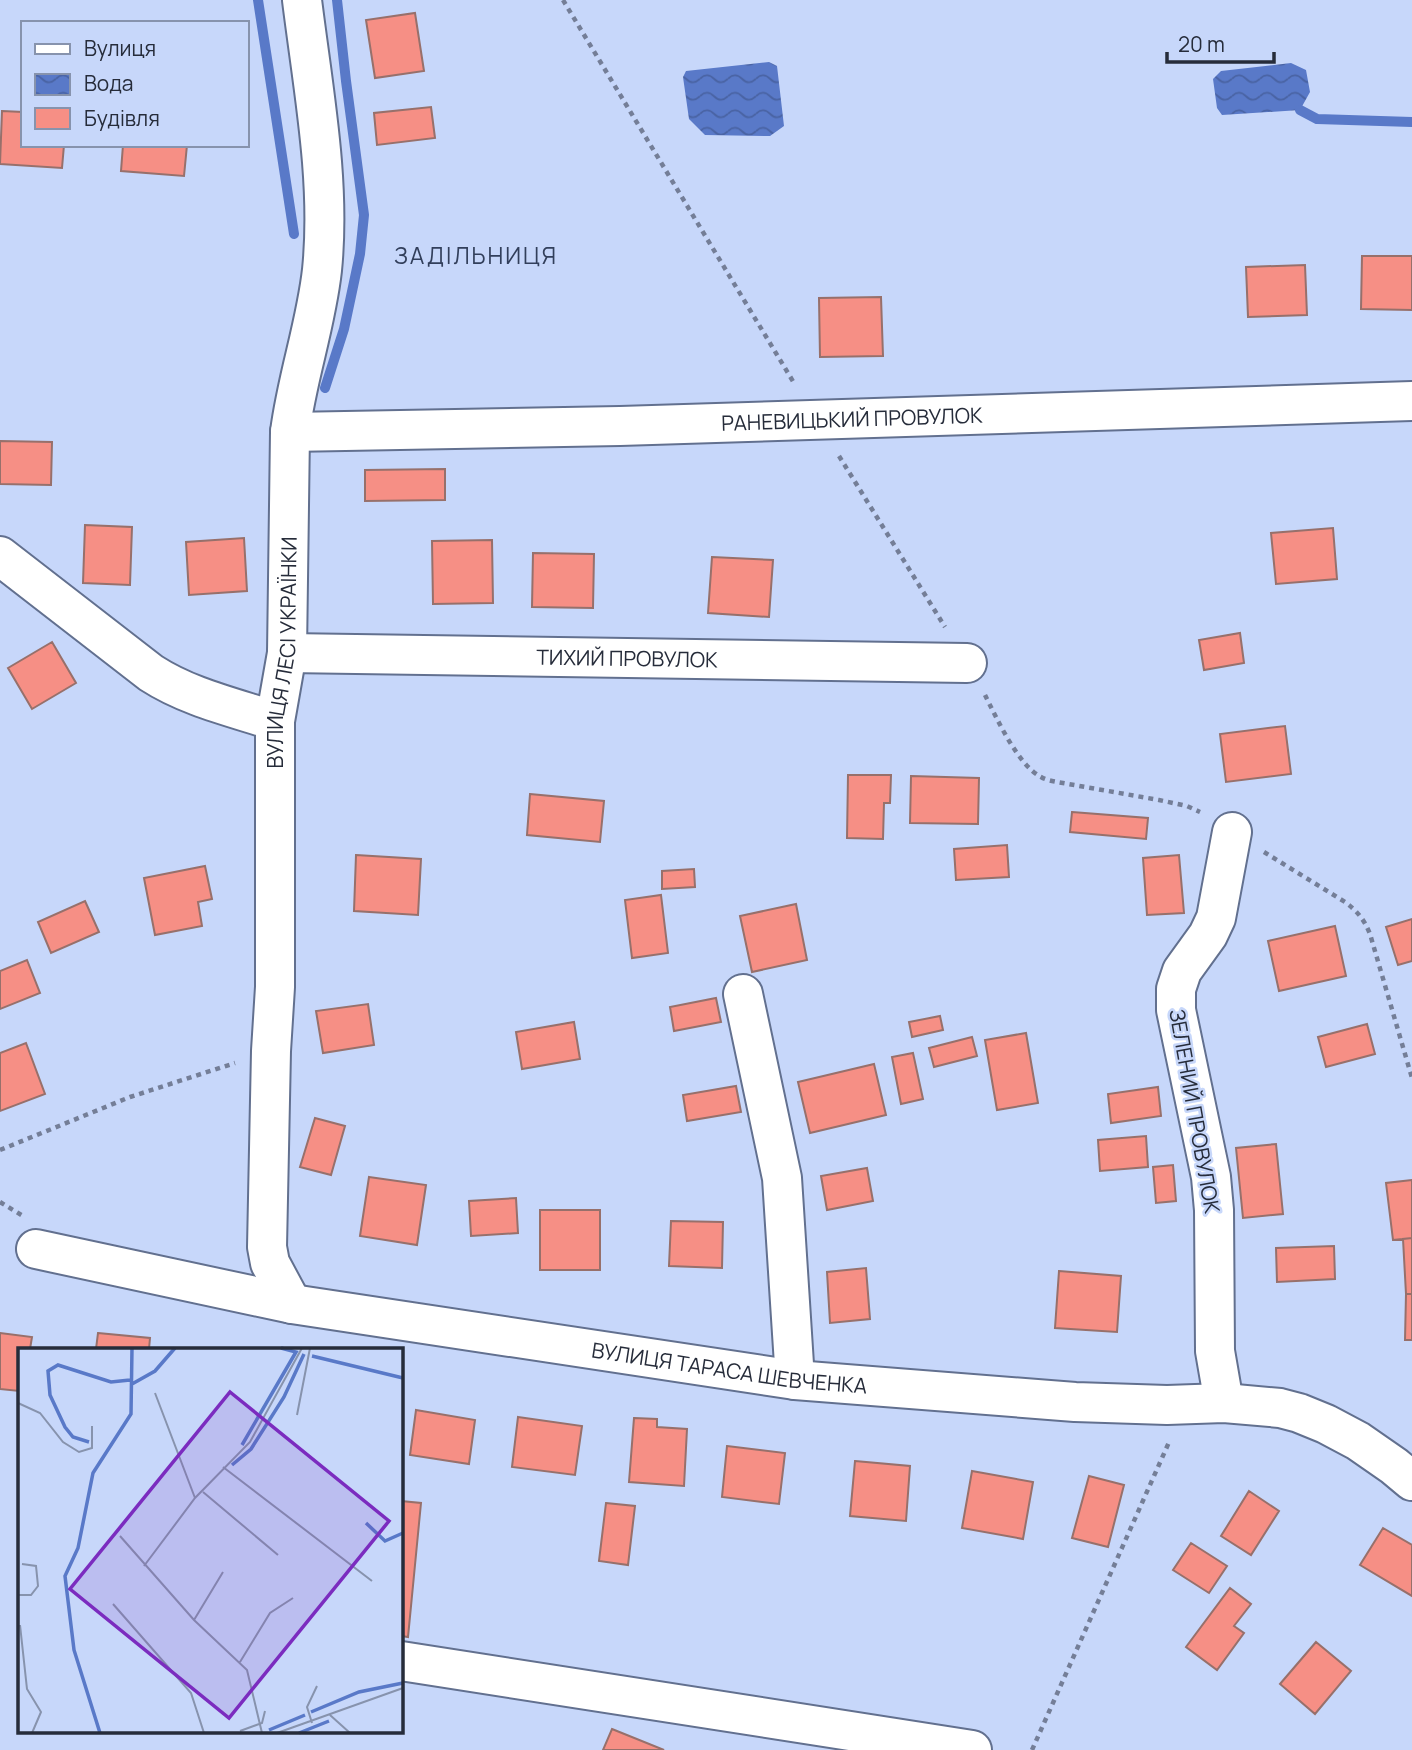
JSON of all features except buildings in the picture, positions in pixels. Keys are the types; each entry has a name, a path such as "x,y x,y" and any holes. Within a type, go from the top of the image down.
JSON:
{"street":[{"name":"ВУЛИЦЯ ЛЕСІ УКРАЇНКИ","path":"292,1304 270,1263 267,1247 275,987 275,721 287,653 290,432 318,301 325,229 324,184 302,0"},
{"name":"РАНЕВИЦЬКИЙ ПРОВУЛОК","path":"290,432 607,426 1412,401"},
{"path":"0,556 150,673 168,684 275,721"},
{"name":"ТИХИЙ ПРОВУЛОК","path":"287,653 967,663"},
{"name":"ЗЕЛЕНИЙ ПРОВУЛОК","path":"1224,1403 1215,1351 1214,1210 1211,1177 1176,1010 1176,989 1182,971 1208,935 1216,918 1233,832"},
{"path":"743,994 782,1178 795,1380"},
{"name":"ВУЛИЦЯ ТАРАСА ШЕВЧЕНКА","path":"36,1248 292,1304 795,1380 1075,1402 1132,1405 1224,1403 1280,1408 1326,1424 1358,1441 1412,1481"},
{"path":"402,1661 972,1750"}],"path":[{"path":"564,0 816,419 967,663 1007,737 1027,765 1043,778 1058,782 1187,806 1204,814 1355,910 1364,920 1370,934 1412,1078"},
{"path":"0,1150 130,1097 271,1051"},
{"path":"1032,1750 1185,1405"}],"water":[{"path":"769,62 777,66 784,126 770,136 705,135 689,119 683,77 686,71"},
{"path":"1291,63 1306,70 1310,92 1300,110 1222,115 1217,108 1213,79 1221,71"}],"waterway":[{"path":"258,0 294,234"},
{"path":"325,388 344,329 360,254 364,215 337,0"},
{"path":"1300,110 1317,119 1412,122"}],"district":[{"name":"ЗАДІЛЬНИЦЯ","path":"476,255"}]}
